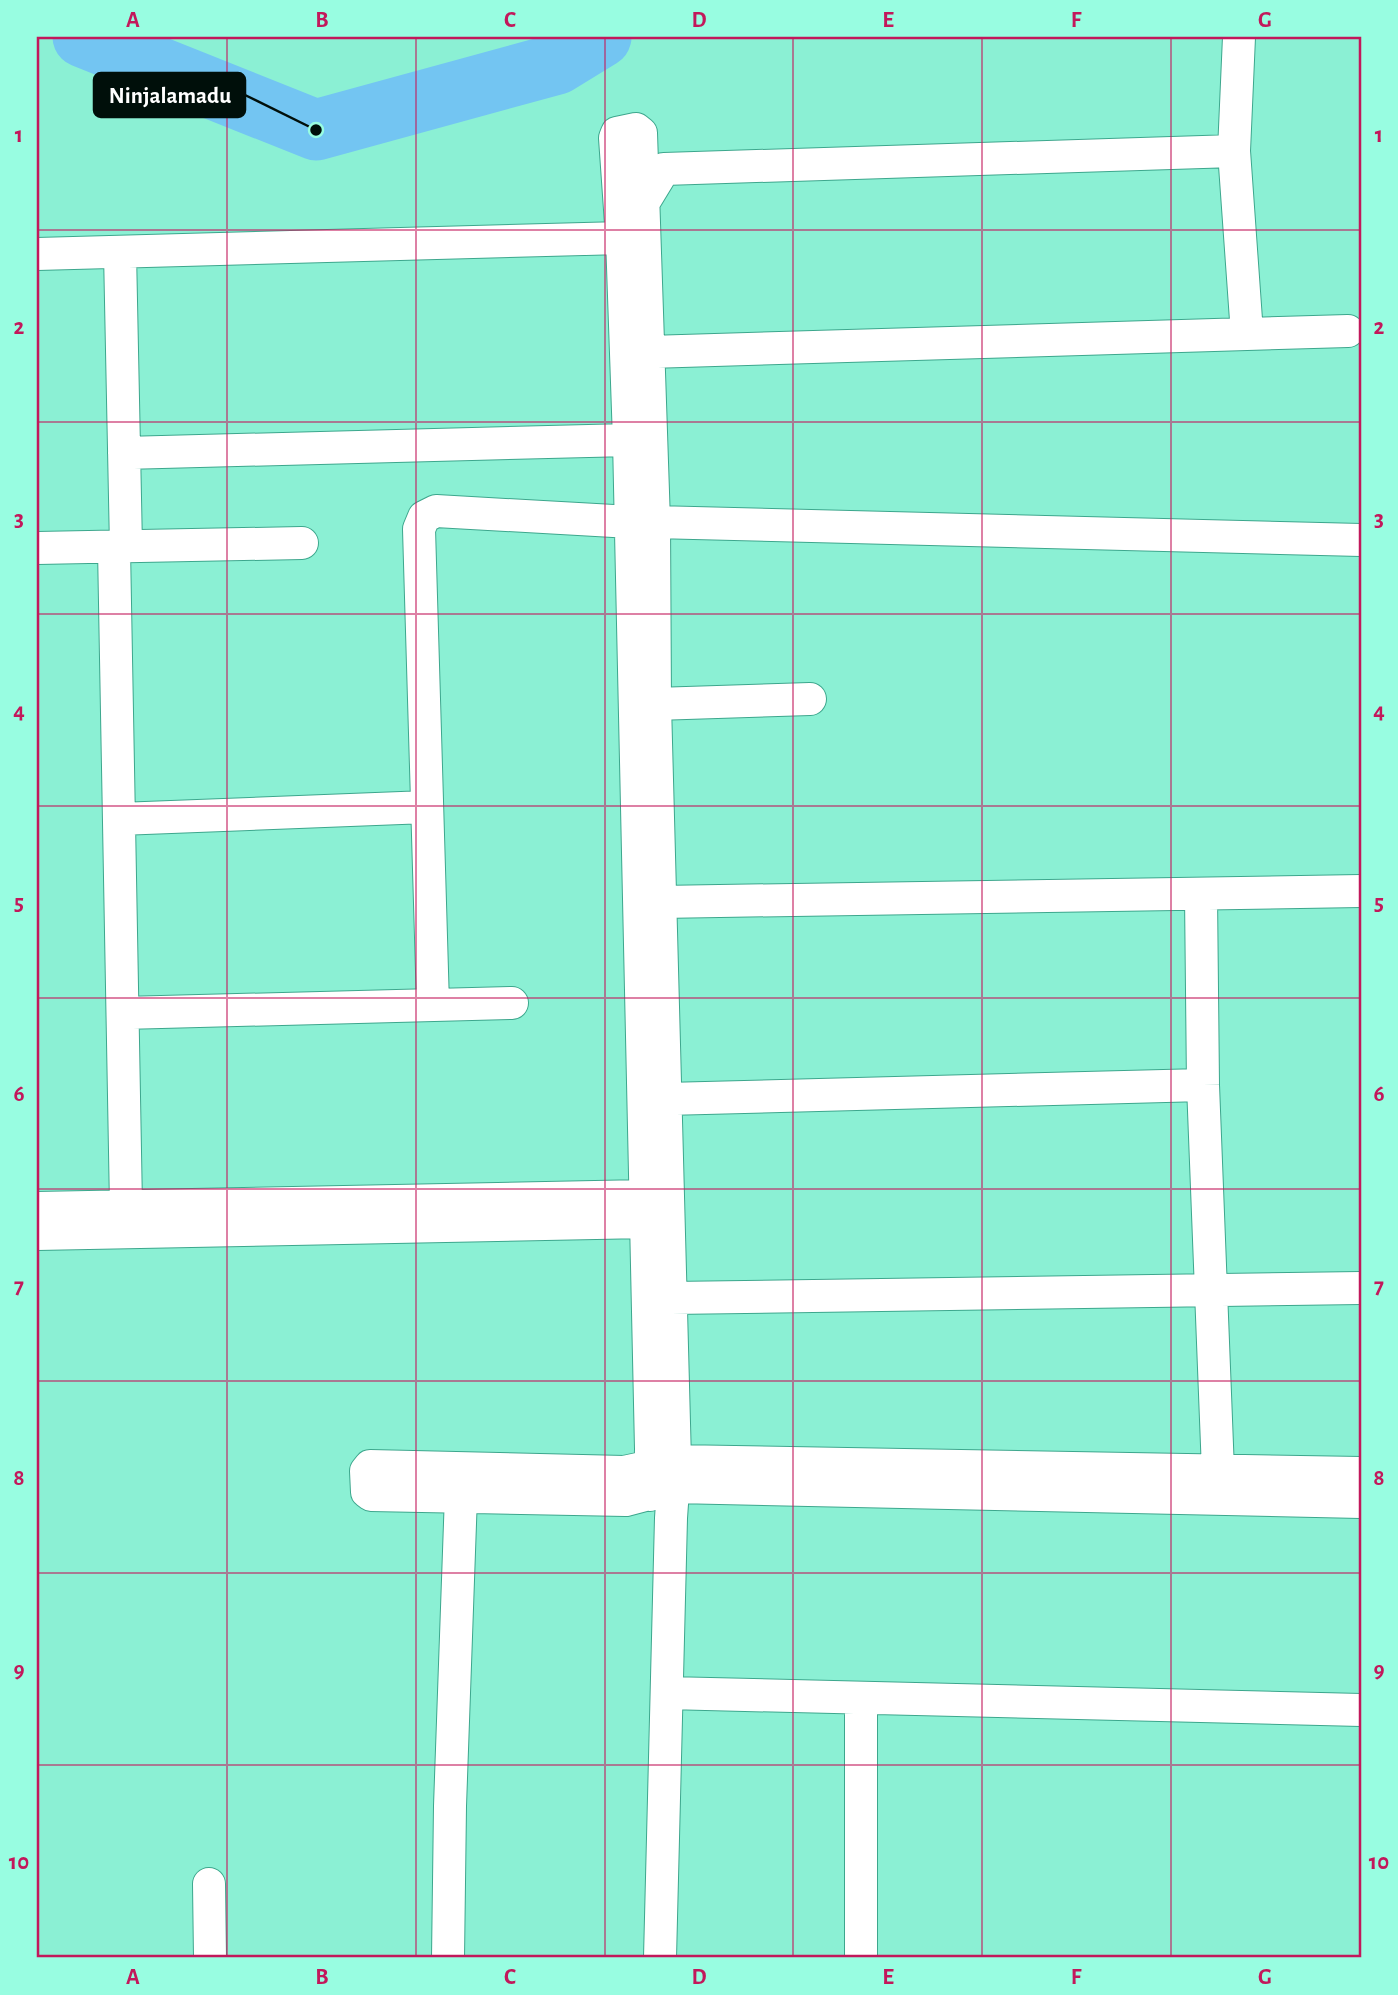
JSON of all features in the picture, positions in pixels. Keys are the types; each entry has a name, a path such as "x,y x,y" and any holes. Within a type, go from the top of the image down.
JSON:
{"street":[{"path":"1239,37 1234,151 1247,334"},
{"path":"660,1958 671,1518 662,1477 646,1209 643,522 649,352 641,133 636,129 619,132 615,138 622,238 629,440 643,522 655,704 671,1298 662,1477"},
{"path":"622,238 664,169 1234,151"},
{"path":"37,254 622,238"},
{"path":"120,252 124,453 120,547 119,819 126,1206"},
{"path":"649,352 1348,331"},
{"path":"124,453 629,440"},
{"path":"433,1005 419,528 424,517 436,511 643,522 1361,540"},
{"path":"37,548 302,543"},
{"path":"655,704 810,699"},
{"path":"119,819 427,807"},
{"path":"660,902 1361,891"},
{"path":"1201,895 1203,1085 1218,1471"},
{"path":"123,1013 512,1003"},
{"path":"666,1099 1203,1085"},
{"path":"37,1208 126,1206 646,1209"},
{"path":"37,1234 646,1209"},
{"path":"671,1298 1361,1288"},
{"path":"1361,1473 1218,1471 662,1477 626,1500 370,1495 367,1492 366,1471 370,1466 624,1472 662,1477 1361,1502"},
{"path":"448,1958 450,1793 461,1495"},
{"path":"667,1693 1361,1710"},
{"path":"861,1698 861,1958"},
{"path":"209,1884 210,1958"}],"waterway":[{"path":"83,37 316,130 557,64 601,37"}],"place":[{"name":"Ninjalamadu","path":"316,130"}]}
